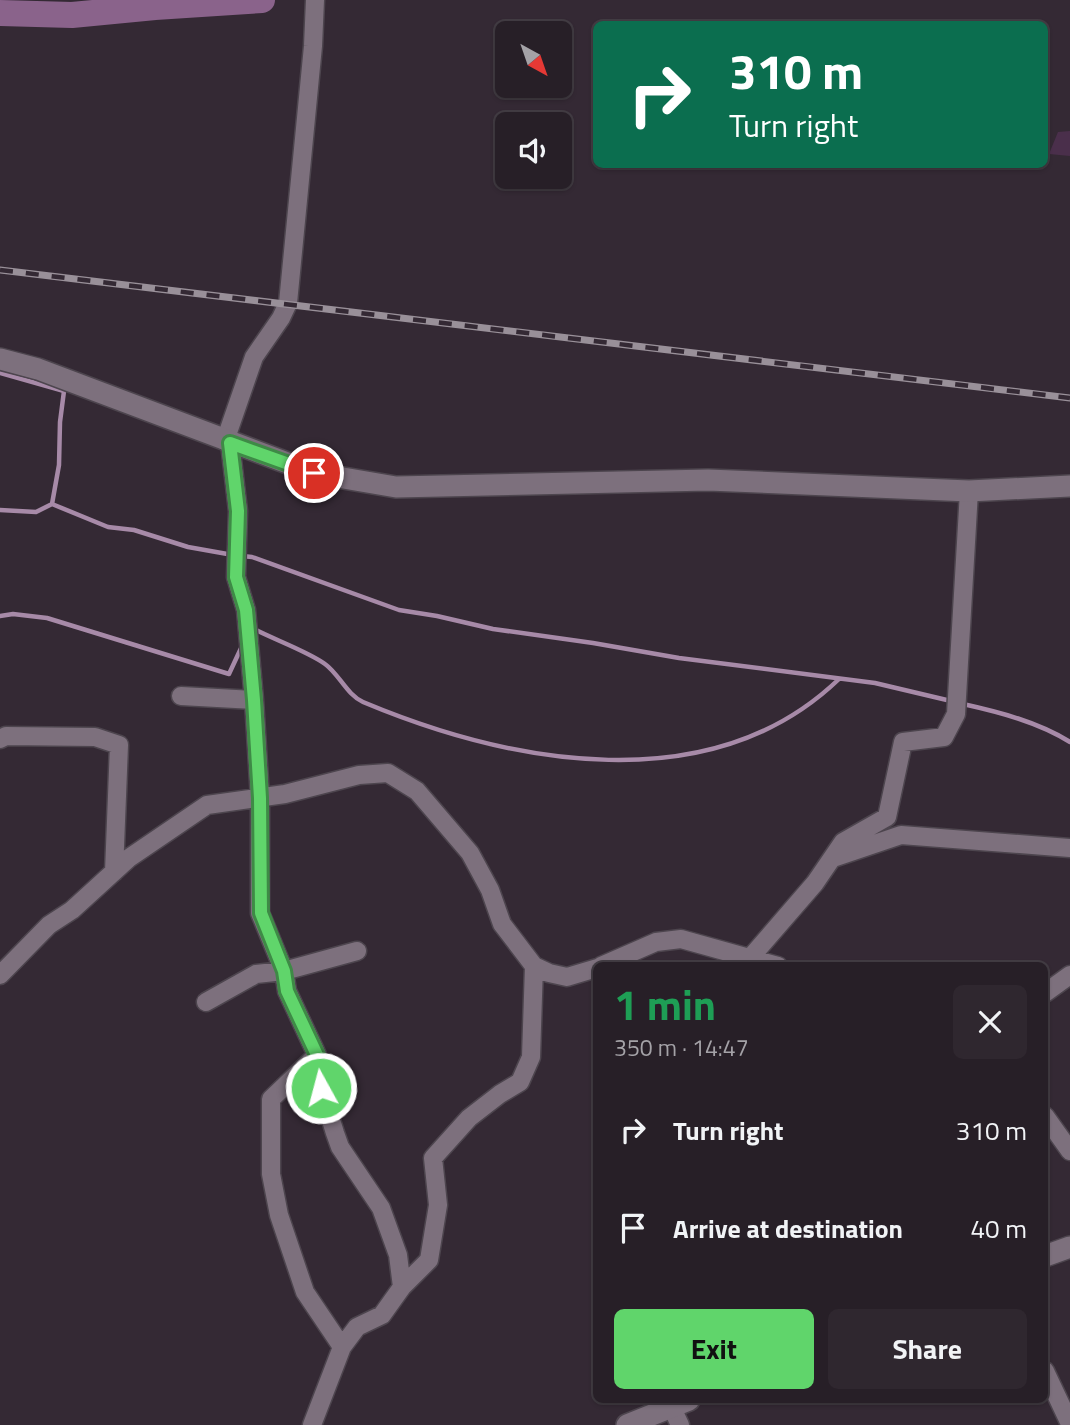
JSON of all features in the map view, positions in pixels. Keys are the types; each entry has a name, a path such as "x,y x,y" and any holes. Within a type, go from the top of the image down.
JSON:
{"street":[{"path":"315,0 288,303 254,357 227,442 238,511 236,556 247,619 254,700 260,798 261,913 284,971 287,991 317,1055 321,1088 335,1133 341,1147 381,1209 398,1255 402,1287"},
{"path":"0,359 38,369 314,473 396,488 708,480 969,491 1070,486"},
{"path":"751,957 815,883 843,842 887,817 903,742 944,737 956,712 969,491"},
{"path":"181,696 254,700"},
{"path":"0,739 6,736 95,737 119,745 114,872"},
{"path":"0,975 49,925 72,910 129,858 207,805 260,798 359,775 388,773 417,791 470,853 490,890 502,924 534,966 567,977 593,969"},
{"path":"833,858 901,835 1070,848"},
{"path":"610,962 656,942 681,939 766,962"},
{"path":"206,1002 256,974 284,971 357,951"},
{"path":"312,1425 342,1347 357,1327 382,1315 402,1287 429,1261 438,1205 433,1158 469,1118 520,1082 531,1057 534,966"},
{"path":"1048,991 1070,975"},
{"path":"317,1055 271,1099 271,1174 279,1215 304,1292 342,1347"},
{"path":"1048,1120 1070,1151"},
{"path":"1048,1255 1070,1247"},
{"path":"1048,1377 1070,1424"},
{"path":"627,1425 679,1408"}],"shaded area":[{"path":"1070,131 1070,156 1049,154 1058,132"}],"waterway":[{"path":"0,13 72,15 262,0"},
{"path":"0,373 64,391 59,465 52,504"},
{"path":"0,510 36,512 52,504 108,527 134,530 188,547 233,555"},
{"path":"242,556 252,557 399,610 493,629 679,658 875,683 951,701"},
{"path":"0,616 13,614 47,618 229,674 242,646"},
{"path":"254,629 325,664 357,699 421,724 482,742 545,754 608,760 671,757 731,743 788,718 839,679"},
{"path":"963,704 1032,723 1070,742"}],"railway":[{"path":"0,270 1070,398"}],"route":[{"path":"314,473 230,443 238,511 236,577 246,610 254,700 260,798 261,913 284,971 287,991 317,1055 321,1088"}]}
